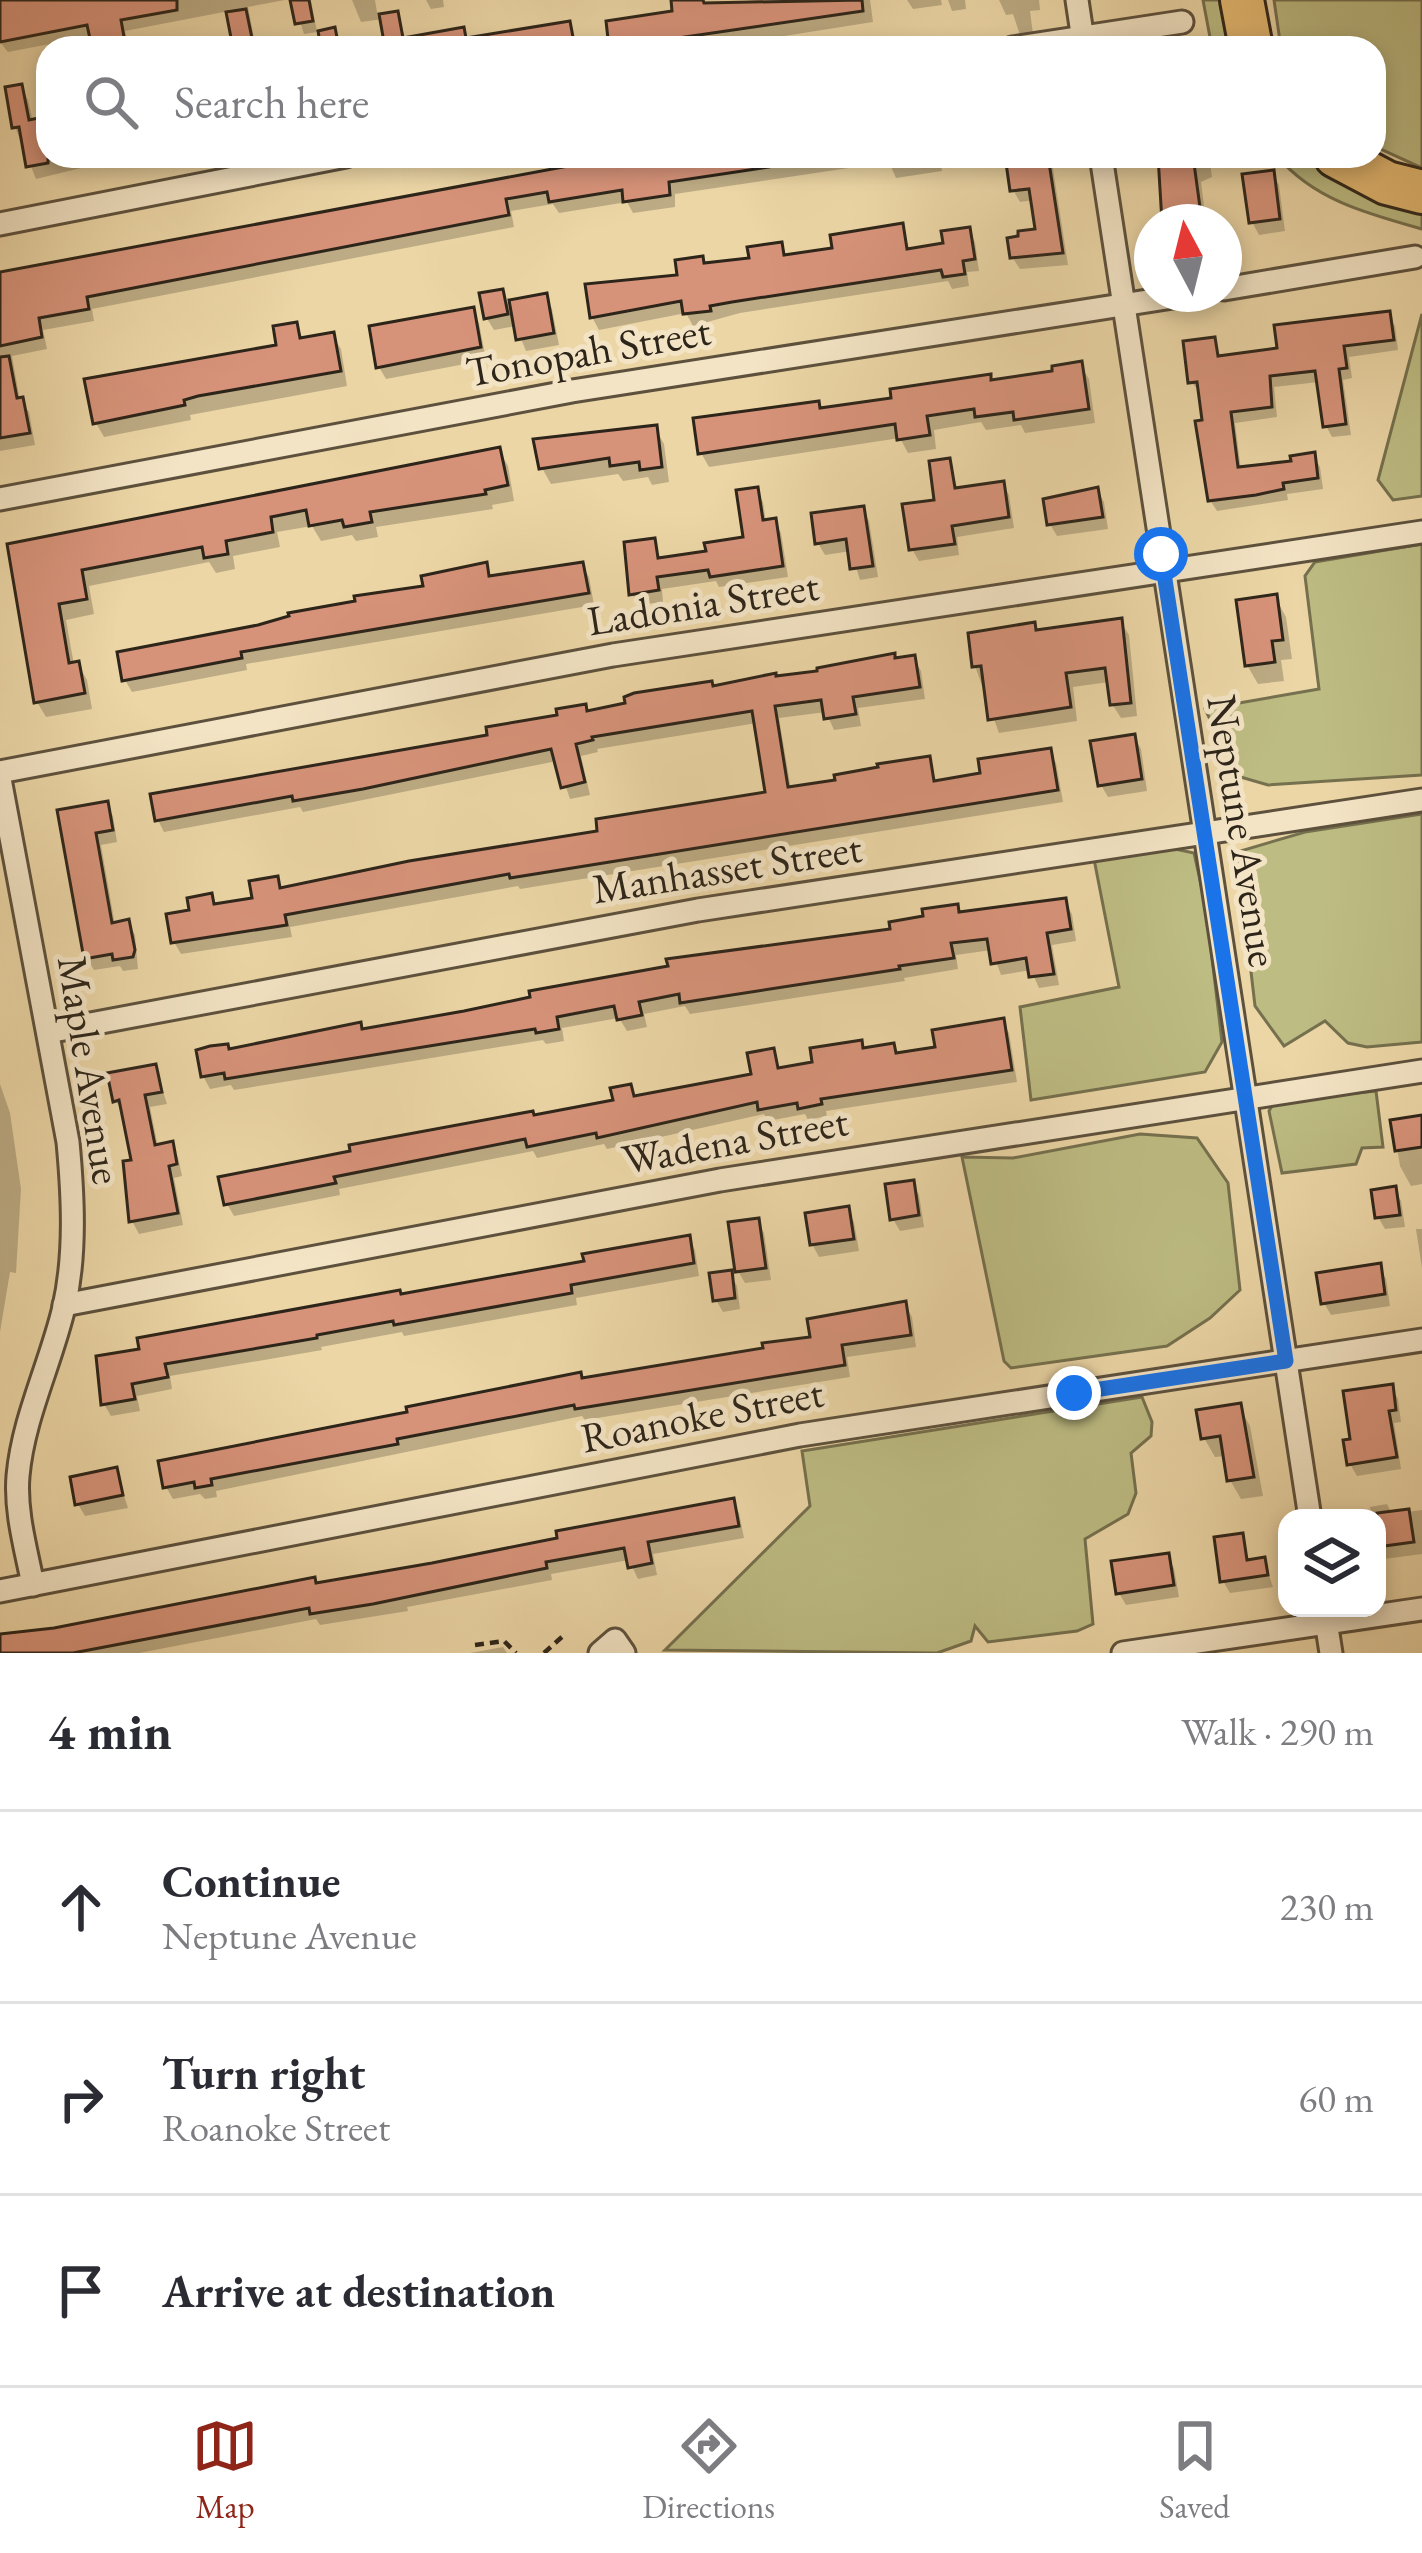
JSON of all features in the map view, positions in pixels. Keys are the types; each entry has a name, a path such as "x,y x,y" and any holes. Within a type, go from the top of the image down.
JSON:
{"highway":[{"path":"1243,0 1249,36"},
{"path":"1359,168 1387,183 1422,192"}],"street":[{"path":"1077,0 1082,36"},
{"path":"1116,36 1182,22"},
{"path":"0,224 285,168"},
{"name":"Neptune Avenue","path":"1103,168 1309,1509"},
{"path":"1242,286 1414,257"},
{"name":"Tonopah Street","path":"0,499 572,391 1134,303"},
{"name":"Ladonia Street","path":"0,775 613,655 1422,532"},
{"name":"Maple Avenue","path":"0,775 68,1142 72,1190 64,1305 18,1477 20,1519 33,1585"},
{"name":"Manhasset Street","path":"48,1032 698,910 1422,800"},
{"name":"Wadena Street","path":"64,1305 720,1180 1422,1071"},
{"name":"Roanoke Street","path":"0,1591 800,1435 1422,1340"},
{"path":"1386,1612 1422,1609"},
{"path":"1124,1653 1320,1617"},
{"path":"1325,1617 1331,1653"},
{"path":"600,1653 615,1640 624,1653"}],"path":[{"path":"544,1653 563,1636"},
{"path":"475,1645 504,1641 516,1653"}],"shaded area":[{"path":"1203,0 1233,0 1242,36 1210,36"},
{"path":"1274,0 1422,0 1422,168 1386,152 1386,36 1279,36"},
{"path":"1289,168 1329,168 1375,193 1422,200 1422,229 1362,211"},
{"path":"1422,314 1422,496 1393,500 1378,480"},
{"path":"1422,544 1422,775 1268,785 1237,776 1205,709 1319,689 1305,576 1315,562"},
{"path":"1422,814 1422,1042 1367,1047 1348,1043 1325,1021 1284,1046 1255,1006 1237,852 1305,832"},
{"path":"1175,849 1194,853 1206,907 1222,1042 1205,1072 1031,1100 1020,1007 1119,987 1094,859"},
{"path":"1376,1091 1383,1147 1362,1148 1356,1164 1282,1173 1269,1111 1275,1101"},
{"path":"1140,1134 1197,1138 1228,1183 1240,1290 1210,1318 1167,1346 1011,1368 1004,1361 962,1157 1013,1158"},
{"path":"1142,1397 1152,1422 1151,1436 1131,1453 1136,1493 1128,1514 1085,1539 1093,1624 1077,1631 988,1642 975,1626 971,1641 937,1653 665,1650 810,1506 802,1451"}],"building":[{"path":"0,0 177,0 177,10 121,20 124,36 89,36 87,25 0,42"},
{"path":"290,0 309,0 313,21 295,24"},
{"path":"671,0 862,0 863,11 691,36 608,36 606,21 672,11"},
{"path":"246,9 252,36 231,36 226,12"},
{"path":"398,11 403,36 383,36 379,14"},
{"path":"570,21 573,36 478,36"},
{"path":"335,27 337,36 319,36 318,31"},
{"path":"464,27 466,36 414,36"},
{"path":"22,84 29,120 36,119 36,165 26,167 19,127 12,128 5,87"},
{"path":"558,168 762,168 669,182 670,195 623,202 622,190 549,202 547,192 506,199 509,215 87,297 89,309 39,318 42,337 0,346 0,272"},
{"path":"1007,168 1050,168 1063,253 1010,258 1007,238 1035,229 1029,189 1010,191"},
{"path":"1159,168 1195,168 1200,204 1161,204"},
{"path":"1274,170 1280,219 1249,223 1242,174"},
{"path":"903,223 907,249 943,243 941,231 970,227 975,259 963,261 965,274 943,277 941,270 732,302 710,306 711,311 683,314 681,301 590,318 585,284 677,275 675,260 703,256 704,263 749,258 747,247 782,242 784,255 832,248 830,235"},
{"path":"503,289 508,314 484,319 479,293"},
{"path":"547,293 554,333 516,340 509,300"},
{"path":"474,307 481,347 376,368 369,326"},
{"path":"1390,311 1394,340 1344,346 1347,368 1339,369 1346,424 1323,427 1315,371 1270,376 1272,407 1231,412 1238,467 1291,461 1290,456 1315,452 1318,478 1283,483 1284,489 1256,495 1208,501 1195,421 1202,420 1197,382 1188,383 1183,341 1215,337 1218,356 1277,348 1274,325"},
{"path":"297,322 300,338 334,332 341,371 198,396 184,400 185,405 93,424 84,379 276,345 273,326"},
{"path":"9,356 30,433 0,438 0,357"},
{"path":"1082,361 1089,409 1014,420 1013,412 975,417 974,409 927,416 930,435 897,440 895,424 698,454 693,418 819,401 820,408 891,398 890,389 991,374 991,380 1052,371 1052,366"},
{"path":"657,425 662,467 640,470 639,462 610,466 609,458 539,469 533,439"},
{"path":"500,447 508,485 485,490 486,494 370,512 372,522 344,527 342,520 309,526 306,510 271,517 273,532 226,541 228,554 204,558 202,547 82,570 87,599 59,604 69,663 79,661 85,693 34,703 7,544"},
{"path":"950,458 955,488 1004,481 1009,517 952,526 955,544 909,550 902,504 934,500 929,461"},
{"path":"758,487 763,520 776,518 783,566 710,577 708,570 657,577 659,590 629,595 624,542 655,538 658,558 706,551 704,543 743,537 736,490"},
{"path":"1098,487 1103,517 1047,525 1043,499"},
{"path":"864,506 873,566 850,569 846,539 815,544 811,513"},
{"path":"487,562 489,576 583,562 589,593 241,652 242,658 122,681 117,652 258,625 288,613 355,601 354,596 423,586 421,576"},
{"path":"1277,594 1283,640 1272,641 1275,662 1245,666 1236,600"},
{"path":"1122,618 1131,703 1110,705 1105,668 1066,673 1071,707 988,720 981,666 972,667 968,633 1035,622 1036,630"},
{"path":"895,653 895,658 915,655 920,687 853,697 856,714 824,719 821,700 775,706 788,787 930,756 934,781 980,773 978,759 1051,748 1058,790 510,878 509,874 285,915 287,925 171,943 166,914 189,910 187,898 212,893 214,904 252,898 249,881 278,876 280,888 409,861 597,831 596,819 765,792 752,711 592,737 576,744 585,782 561,788 551,749 363,789 293,801 292,796 155,821 150,794 487,735 486,727 557,715 556,709 586,704 587,711 625,703 624,697 634,693 817,671"},
{"path":"1135,734 1142,779 1098,786 1090,741"},
{"path":"108,801 113,830 96,833 112,923 129,919 135,950 133,957 113,960 112,954 84,959 57,810"},
{"path":"1066,898 1071,929 1047,933 1054,974 1029,977 1026,958 991,964 987,939 951,943 954,958 680,1003 679,994 639,1002 642,1015 617,1020 614,1006 557,1017 559,1029 536,1033 535,1029 225,1079 224,1073 201,1077 196,1050 210,1046 228,1044 229,1049 361,1022 362,1029 464,1011 530,997 529,991 668,966 666,959 890,929 889,922 923,916 922,909 958,904 959,912"},
{"path":"1004,1018 1012,1070 821,1099 822,1104 798,1109 797,1103 758,1110 757,1102 597,1138 596,1133 527,1147 525,1139 334,1177 336,1183 224,1205 218,1177 350,1151 349,1145 613,1100 610,1088 631,1084 634,1096 751,1074 747,1053 774,1048 778,1068 812,1062 810,1048 862,1040 863,1048 894,1043 896,1053 935,1047 932,1030"},
{"path":"156,1064 162,1092 145,1095 155,1145 173,1141 177,1164 169,1166 178,1213 129,1222 123,1161 131,1160 119,1100 113,1102 107,1073"},
{"path":"1422,1115 1422,1147 1395,1151 1390,1120"},
{"path":"914,1180 919,1215 890,1220 885,1184"},
{"path":"1396,1186 1400,1215 1375,1218 1371,1190"},
{"path":"849,1206 854,1239 810,1245 805,1213"},
{"path":"759,1218 766,1268 735,1272 728,1222"},
{"path":"690,1235 694,1263 571,1285 572,1293 165,1364 168,1377 132,1384 135,1399 101,1405 96,1356 139,1349 137,1338 584,1261 582,1254"},
{"path":"1381,1263 1385,1294 1321,1304 1316,1273"},
{"path":"732,1270 735,1298 713,1301 709,1273"},
{"path":"906,1301 911,1335 842,1345 845,1365 575,1409 574,1405 211,1479 212,1485 195,1488 194,1482 163,1488 158,1461 581,1372 582,1378 763,1348 762,1343 810,1337 807,1319"},
{"path":"1393,1384 1396,1410 1389,1411 1397,1457 1347,1465 1343,1440 1350,1439 1343,1391"},
{"path":"1241,1403 1254,1477 1227,1481 1220,1436 1201,1439 1196,1410"},
{"path":"117,1467 123,1495 75,1505 70,1477"},
{"path":"734,1498 739,1526 648,1542 652,1563 628,1568 624,1548 373,1604 310,1614 309,1608 73,1653 0,1653 0,1634 54,1628 315,1577 316,1583 432,1563 557,1538 556,1531"},
{"path":"1409,1509 1414,1542 1386,1546 1386,1512"},
{"path":"1243,1533 1247,1560 1265,1557 1268,1575 1220,1582 1214,1537"},
{"path":"1169,1553 1174,1585 1116,1594 1111,1561"}],"route":[{"path":"1074,1393 1286,1361 1161,554"}]}
